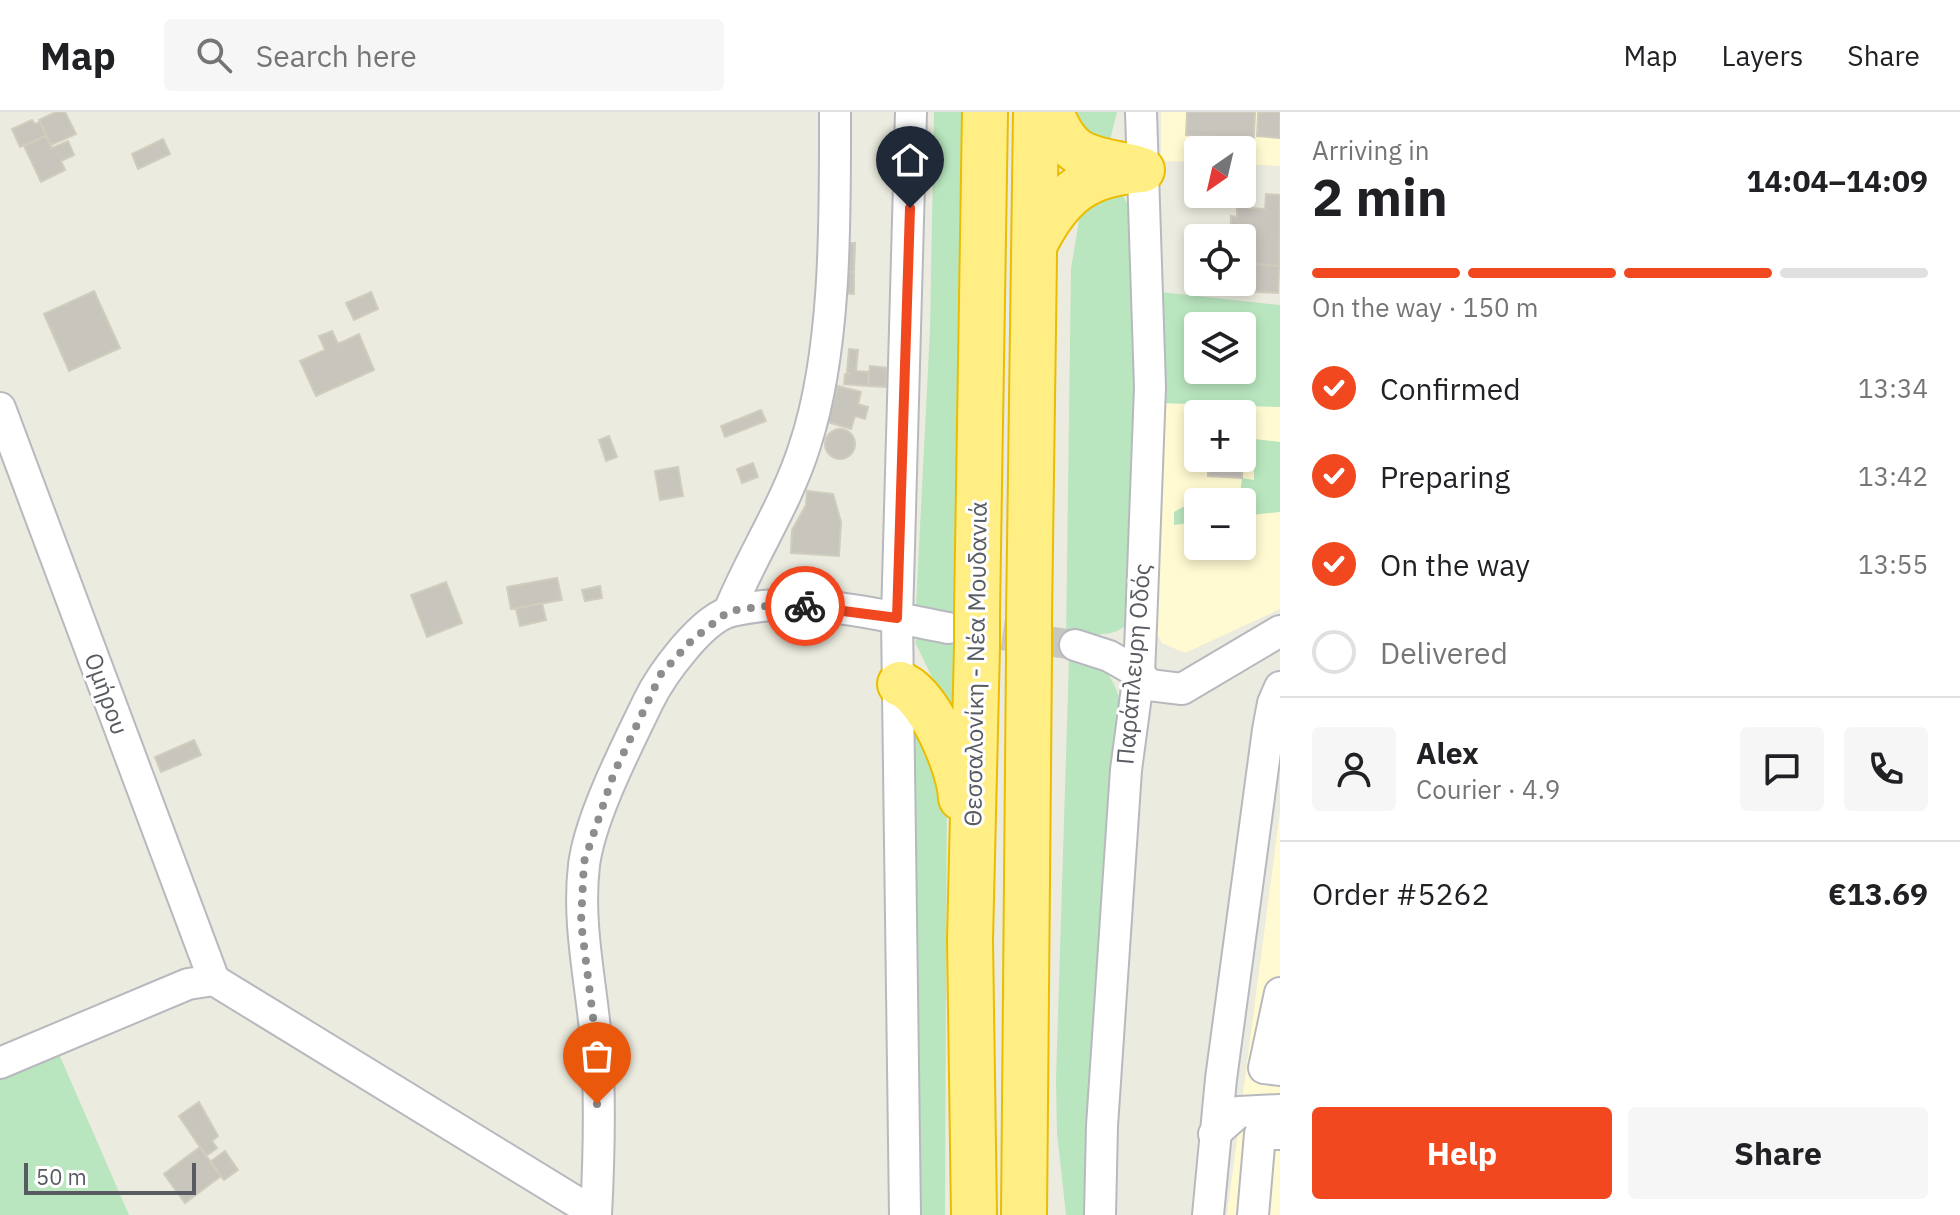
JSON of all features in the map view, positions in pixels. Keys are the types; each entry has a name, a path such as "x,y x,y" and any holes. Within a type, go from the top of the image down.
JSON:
{"highway":[{"name":"Θεσσαλονίκη - Νέα Μουδανιά","path":"974,1215 967,629 985,112"},
{"path":"1024,1215 1036,112"},
{"path":"1051,112 1070,148 1091,159 1142,170"},
{"path":"1036,242 1048,219 1065,198 1086,182 1110,171 1142,170"},
{"path":"900,684 917,696 956,767 970,940"},
{"path":"1024,1050 1039,1101 1047,1215"}],"street":[{"path":"0,1063 188,984 214,980 596,1214 599,1166 596,1041 581,922 584,862 614,773 661,674 692,640 729,611 800,458 817,399 834,244 835,112"},
{"path":"905,1215 897,618 911,112"},
{"name":"Παράπλευρη Οδός","path":"1100,1215 1102,1126 1126,770 1139,673 1150,387 1141,112"},
{"name":"Ομήρου","path":"0,408 214,980"},
{"path":"729,611 781,604 967,629"},
{"path":"1126,770 1151,719 1182,689 1280,631"},
{"path":"1075,645 1109,656 1139,673 1157,688 1182,689"},
{"path":"1139,673 1235,656"},
{"path":"1208,1215 1221,1079 1274,726 1273,703 1280,687"},
{"path":"1278,1011 1264,1068 1280,1070"},
{"path":"1221,1079 1235,1093 1280,1096"},
{"path":"1214,1134 1239,1112 1280,1110"},
{"path":"1263,1196 1260,1134 1280,1134"},
{"path":"548,1184 599,1166"}],"shaded area":[{"path":"1161,112 1280,112 1280,166 1256,165 1256,136 1184,136 1184,162 1161,161"},
{"path":"1162,403 1184,404 1184,472 1256,472 1256,406 1280,407 1280,609 1185,653 1162,643 1151,624"},
{"path":"1280,812 1280,1215 1227,1215"}],"green space":[{"path":"934,112 965,112 961,614 916,606 930,330"},
{"path":"1065,112 1117,112 1109,144 1089,150"},
{"path":"1121,192 1129,207 1136,384 1131,620 1117,631 1066,641 1071,269 1079,220 1090,193"},
{"path":"1160,292 1280,305 1280,407 1256,406 1256,400 1184,400 1184,404 1162,403"},
{"path":"1256,439 1280,442 1280,512 1256,515 1256,488 1241,488 1242,478 1254,480"},
{"path":"1184,506 1184,524 1174,525 1174,512"},
{"path":"966,636 963,725 941,696 915,642 918,637"},
{"path":"1069,659 1102,669 1111,679 1119,697 1100,958 1089,1215 1066,1215 1057,1133"},
{"path":"910,708 947,777 945,1215 915,1215"},
{"path":"59,1054 129,1215 0,1215 0,1078"}],"building":[{"path":"56,112 65,112 76,134 51,145 39,120"},
{"path":"1187,112 1255,112 1254,136 1186,135"},
{"path":"1258,112 1280,112 1280,138 1257,136"},
{"path":"32,120 35,124 40,122 46,136 20,147 12,129"},
{"path":"46,136 52,148 68,141 74,155 61,161 65,170 41,182 24,146"},
{"path":"163,139 170,154 138,169 132,154"},
{"path":"1266,194 1280,195 1279,266 1256,264 1256,224 1231,224 1231,216 1237,217 1237,208 1265,209"},
{"path":"838,243 855,243 854,272 837,272"},
{"path":"1256,264 1279,266 1278,293 1256,292"},
{"path":"837,272 854,272 854,294 837,293"},
{"path":"94,291 120,348 69,371 44,314"},
{"path":"371,292 378,309 354,320 346,303"},
{"path":"332,331 338,344 359,334 374,370 316,396 300,361 325,350 319,336"},
{"path":"849,349 858,350 856,371 869,372 868,386 844,384 845,374 851,374 847,372"},
{"path":"870,366 887,368 886,387 868,386"},
{"path":"838,386 861,392 858,404 868,407 865,419 855,416 851,429 828,422"},
{"path":"761,410 766,421 725,437 721,426"},
{"path":"840,429 851,433 855,444 851,455 840,459 829,455 825,444 829,433"},
{"path":"609,436 617,457 606,461 599,440"},
{"path":"753,463 758,477 742,483 737,469"},
{"path":"678,467 683,496 660,500 655,471"},
{"path":"1208,472 1242,472 1242,478 1208,476"},
{"path":"807,491 833,494 841,522 839,556 791,553 792,530 806,505"},
{"path":"557,578 562,600 511,609 507,587"},
{"path":"446,582 462,623 427,637 411,595"},
{"path":"600,586 602,598 585,601 582,590"},
{"path":"542,603 546,620 520,626 516,609"},
{"path":"194,740 201,755 161,772 155,757"},
{"path":"199,1102 218,1136 212,1141 217,1148 206,1156 179,1116"},
{"path":"200,1147 221,1176 185,1203 164,1174"},
{"path":"225,1151 238,1170 224,1180 210,1162"}],"tunnel":[{"path":"958,629 1075,645"}],"way so far":[{"path":"597,1104 596,1041 581,922 584,862 614,773 661,674 692,640 729,611 781,604 805,606"}],"route":[{"path":"805,606 897,618 910,208"}]}
